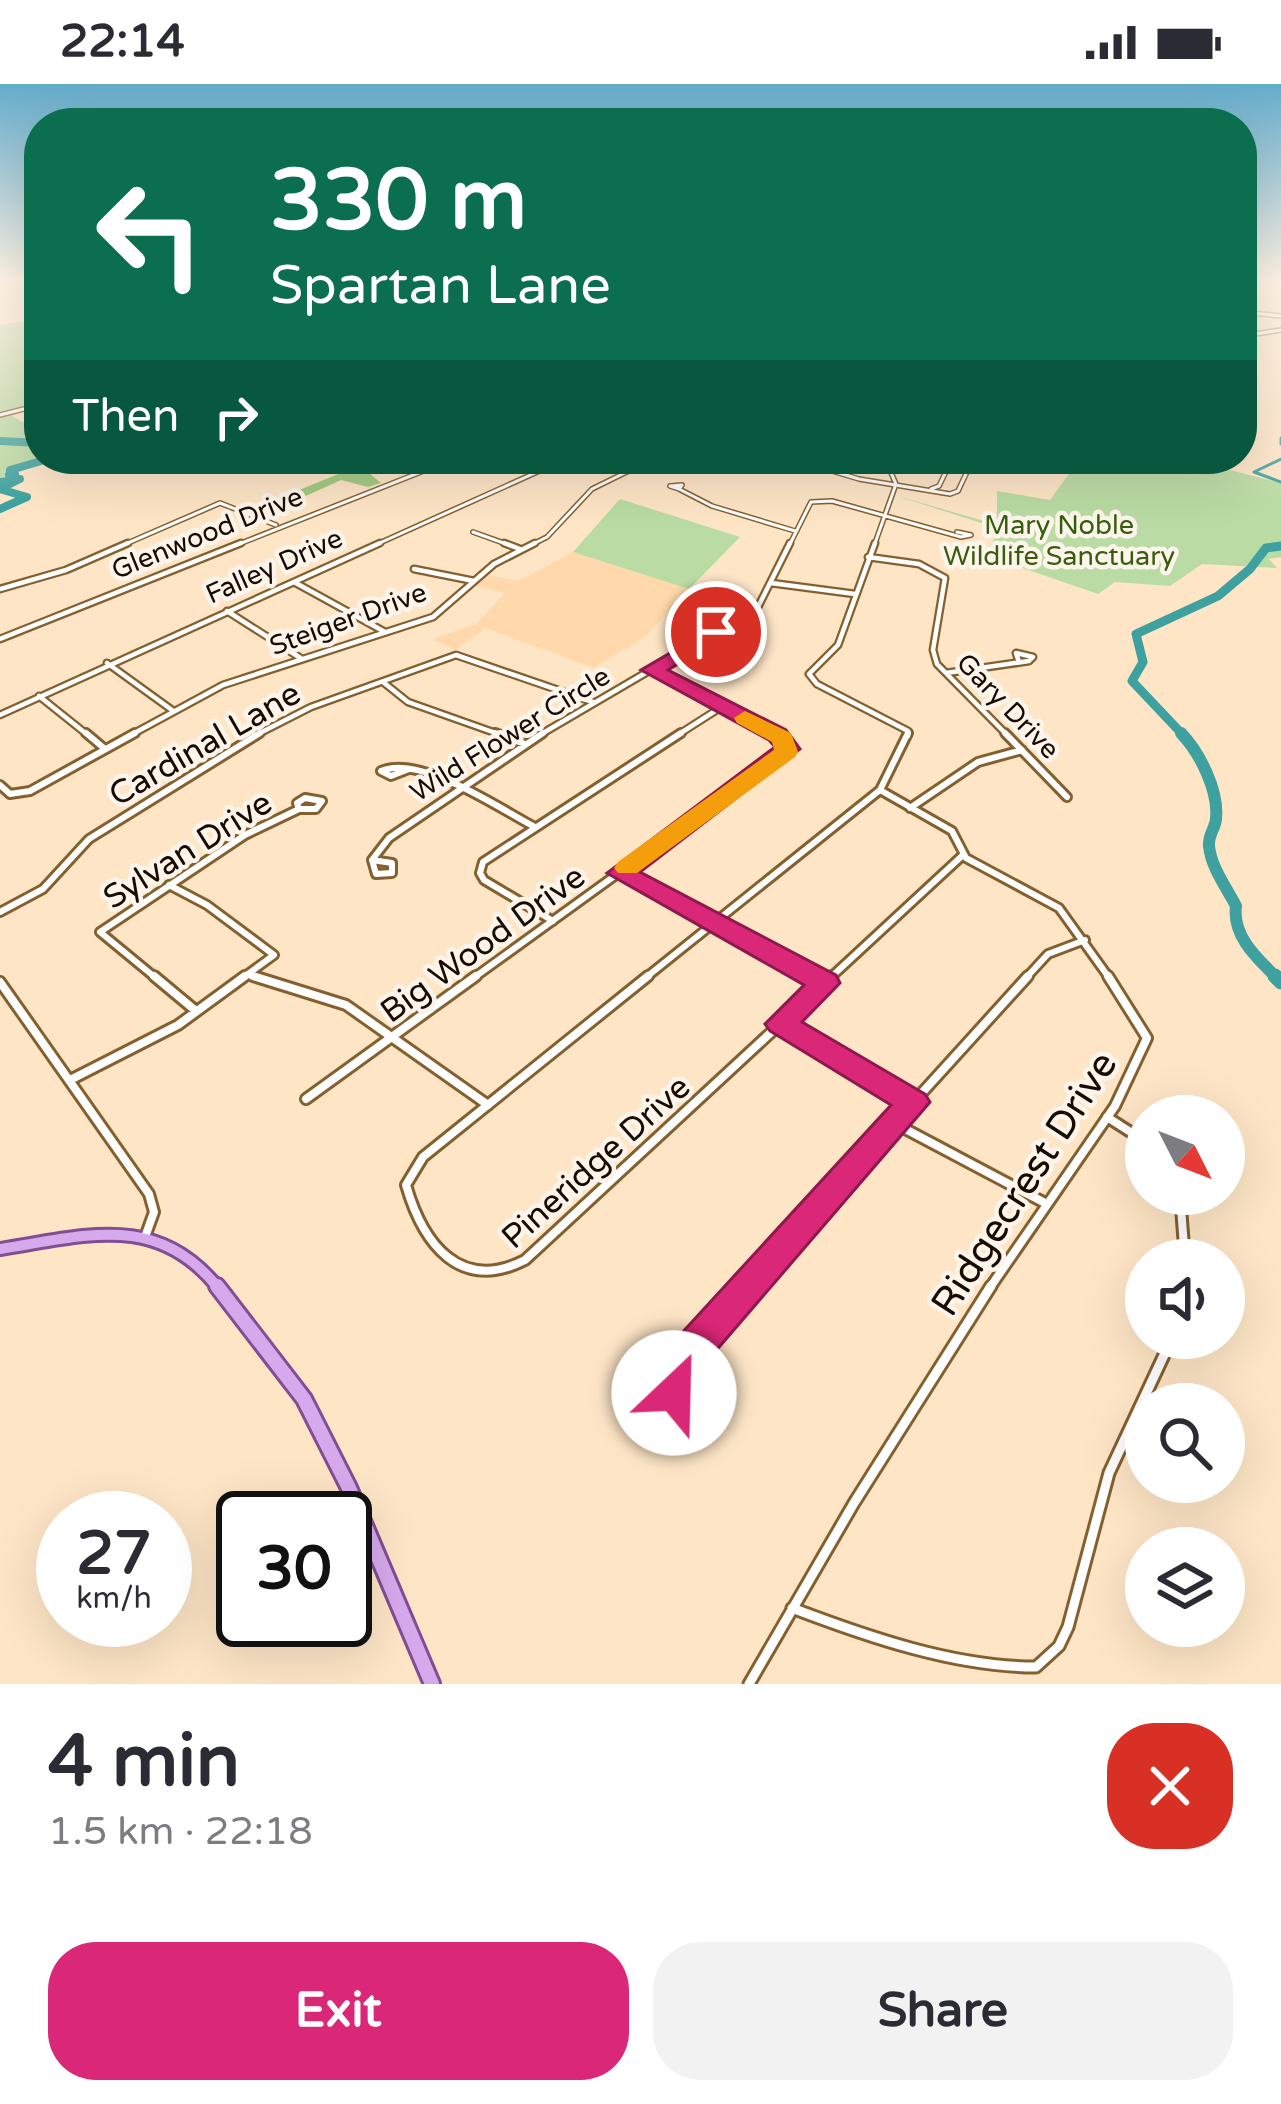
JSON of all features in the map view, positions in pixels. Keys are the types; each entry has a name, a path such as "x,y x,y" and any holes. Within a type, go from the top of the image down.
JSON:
{"main road":[{"path":"0,1249 107,1232 146,1237 200,1265 304,1399 349,1488 432,1684"}],"street":[{"name":"Glenwood Drive","path":"0,639 415,474"},
{"name":"Falley Drive","path":"0,715 533,474"},
{"name":"Steiger Drive","path":"0,785 14,795 37,788 223,685 433,616 474,581 548,537 592,489 622,474"},
{"path":"841,474 945,494 957,493 965,474"},
{"path":"880,790 910,736 908,730 809,676 836,648 896,484 892,474"},
{"path":"939,486 945,474"},
{"path":"921,489 939,486"},
{"path":"939,486 945,494"},
{"path":"679,490 712,506 795,531 807,506 815,501 957,532"},
{"path":"0,590 66,570 220,503 279,526"},
{"name":"Wild Flower Circle","path":"372,860 388,838 525,744 753,610 795,531"},
{"path":"473,532 522,550"},
{"name":"Gary Drive","path":"868,557 923,565 945,578 933,654 1067,797"},
{"path":"414,569 474,581"},
{"path":"294,582 385,632"},
{"path":"771,583 855,594"},
{"path":"227,611 302,659"},
{"name":"Cardinal Lane","path":"0,911 43,889 89,839 211,760 266,734 296,713 456,655 595,703"},
{"path":"946,673 1019,662"},
{"path":"107,663 173,711"},
{"name":"Big Wood Drive","path":"306,1099 786,752 782,738 652,670"},
{"path":"383,682 408,702 525,744"},
{"path":"39,696 105,749"},
{"path":"554,921 490,884 480,872 488,857 723,706"},
{"path":"910,808 978,762 1022,750"},
{"path":"409,769 461,787 534,827"},
{"name":"Ridgecrest Drive","path":"749,1684 856,1496 1045,1203 1107,1117 1147,1038 1084,940 1042,895 963,855 957,835 880,790"},
{"name":"Pineridge Drive","path":"880,790 423,1157 406,1185 409,1201 447,1260 466,1271 494,1274 525,1261 963,855"},
{"name":"Sylvan Drive","path":"196,1012 100,932 238,839 299,809"},
{"path":"621,873 825,983"},
{"path":"70,1080 196,1012 274,955 207,905 169,885"},
{"path":"680,1362 1048,954 1084,940"},
{"path":"249,975 346,1005 488,1105"},
{"path":"0,982 153,1201 146,1237"},
{"path":"781,1024 913,1102"},
{"path":"1107,1117 1125,1129"},
{"path":"894,1123 1045,1203"},
{"path":"792,1608 850,1630 999,1667 1023,1670 1050,1657 1068,1627 1109,1473 1162,1359"}],"shaded area":[{"path":"573,552 689,589 646,636 594,668 486,628 455,650 433,639 476,624 505,593 475,586 488,575 518,581"}],"green space":[{"path":"0,354 24,354 24,407 0,413"},
{"path":"9,414 24,422 24,470 0,478 0,417"},
{"path":"338,474 370,474 381,483 368,487 341,480 297,500 301,506 295,508 277,499"},
{"name":"Mary Noble Wildlife Sanctuary","path":"1069,474 1245,474 1281,483 1281,557 1269,559 1277,568 1202,564 1170,586 1115,582 1098,594 985,555 1000,529 894,495 991,523 997,517 997,491 1050,500"},
{"path":"620,499 740,537 689,589 573,552"}],"waterway":[{"path":"1281,438 1281,444"},
{"path":"0,441 24,442"},
{"path":"1257,471 1281,459"},
{"path":"9,475 15,474 10,470 24,466"},
{"path":"1257,473 1281,482"},
{"path":"0,482 20,479 0,489 27,497 0,509"},
{"path":"1184,736 1132,681 1143,662 1136,634 1218,596 1266,548 1281,546"},
{"path":"1181,733 1211,785 1216,819 1210,854 1236,906 1238,928 1248,947 1278,979"},
{"path":"1275,976 1278,979"},
{"path":"1278,979 1281,982"}],"slow traffic":[{"path":"628,868 786,752 782,738 745,718"}],"route":[{"path":"674,1393 668,1386 671,1373 913,1102 781,1024 825,983 621,873 788,749 778,735 652,670 716,632"}]}
